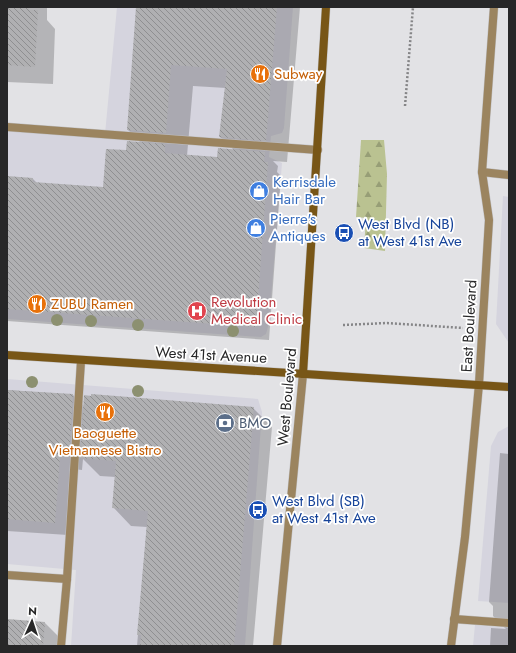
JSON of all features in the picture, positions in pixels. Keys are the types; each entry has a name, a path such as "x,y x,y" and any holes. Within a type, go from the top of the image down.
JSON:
{"main road":[{"name":"West Boulevard","path":"303,374 326,7"},
{"name":"West 41st Avenue","path":"7,355 81,361 509,387"}],"street":[{"name":"East Boulevard","path":"451,646 465,537 479,384 489,220 482,172 494,7"},
{"path":"7,127 318,150"},
{"path":"482,172 509,175"},
{"path":"61,646 81,361"},
{"name":"West Boulevard","path":"277,646 303,374"},
{"path":"7,575 66,579"},
{"path":"454,619 509,623"}],"path":[{"path":"405,106 413,7"},
{"path":"343,325 387,323 466,328"}],"shaded area":[{"path":"117,7 293,7 284,128 282,133 271,136 269,157 282,163 269,323 266,334 261,337 7,319 7,129 105,134"},
{"path":"503,196 509,197 509,343 496,324"},
{"path":"7,379 258,399 262,412 245,646 71,646 76,570 7,564"},
{"path":"509,426 509,603 478,601 491,446 498,432"},
{"path":"475,625 509,628 509,646 473,646"}],"green space":[{"path":"361,140 384,140 387,174 385,251 364,248 366,218 356,217"}],"building":[{"path":"7,7 29,7 29,10 38,10 35,67 7,65"},
{"path":"136,7 277,7 266,141 219,137 227,69 171,65 166,133 127,130"},
{"path":"127,141 165,144 165,153 217,157 218,148 265,152 264,162 268,162 256,327 7,309 7,176 33,178 33,182 103,187 106,149 126,150"},
{"path":"7,390 73,394 69,457 60,456 55,523 7,519"},
{"path":"91,394 254,407 234,646 140,646 141,635 137,635 148,511 112,508 116,461 80,458 84,395 91,396"},
{"path":"7,619 45,622 43,646 7,646"}],"place":[{"name":"Subway","path":"260,74"},
{"name":"Kerrisdale Hair Bar","path":"259,191"},
{"name":"Pierre's Antiques","path":"256,228"},
{"name":"West Blvd (NB) at West 41st Ave","path":"344,233"},
{"name":"ZUBU Ramen","path":"37,304"},
{"name":"Revolution Medical Clinic","path":"197,311"},
{"name":"Baoguette Vietnamese Bistro","path":"105,412"},
{"name":"BMO","path":"225,423"},
{"name":"West Blvd (SB) at West 41st Ave","path":"258,510"}]}
